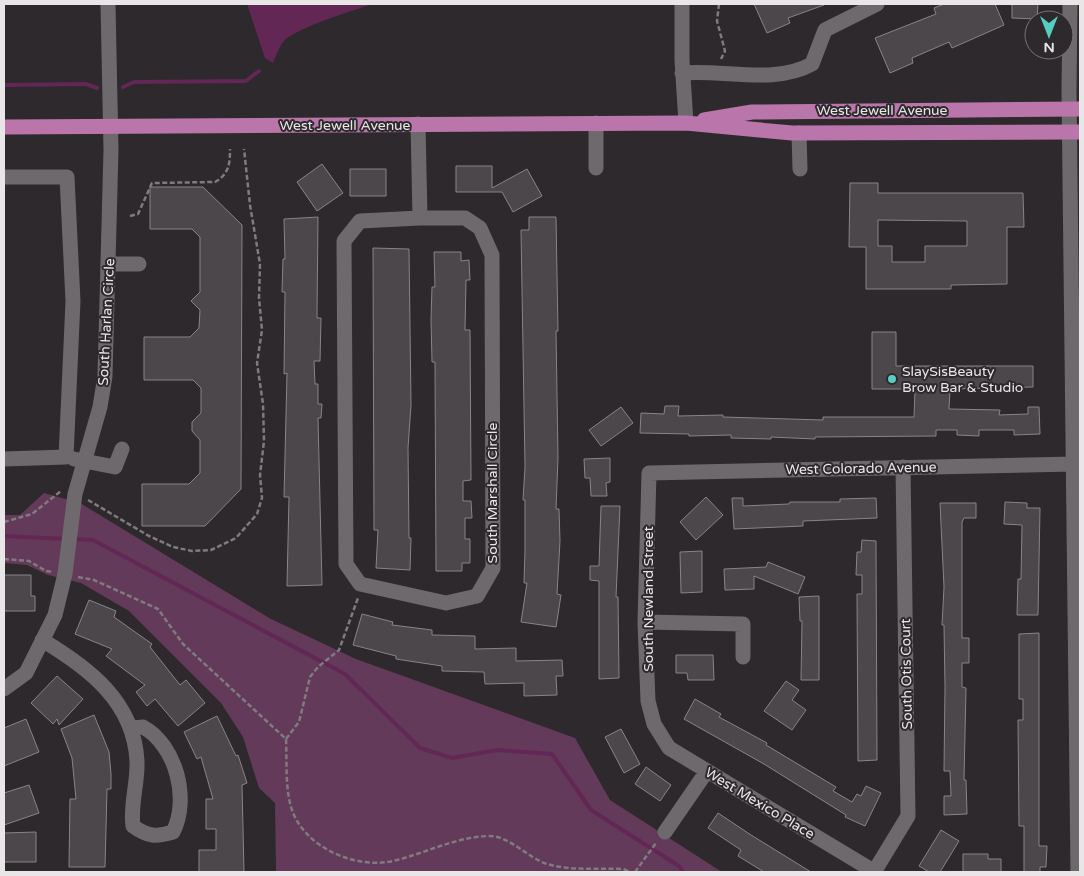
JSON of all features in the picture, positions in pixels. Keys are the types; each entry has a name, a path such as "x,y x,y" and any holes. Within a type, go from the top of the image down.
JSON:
{"main road":[{"name":"West Jewell Avenue","path":"686,123 752,112 1075,108"},
{"name":"West Jewell Avenue","path":"4,127 686,123 799,133 1075,132"}],"street":[{"name":"South Harlan Circle","path":"42,640 55,615 66,568 75,494 100,407 105,376 109,264 110,126 108,4"},
{"path":"682,4 682,72 686,123"},
{"path":"682,72 762,74 799,71 812,64 825,30 877,4"},
{"path":"1070,4 1075,108 1074,464 1079,731 1078,872"},
{"path":"596,123 596,168"},
{"path":"418,124 420,218"},
{"path":"799,133 800,169"},
{"path":"4,177 67,177 73,301 66,457"},
{"name":"South Marshall Circle","path":"465,218 480,228 492,256 493,568 477,596 446,603 360,584 346,564 344,241 360,221 465,218"},
{"path":"109,264 139,264"},
{"path":"4,459 66,457 115,467 122,449"},
{"name":"West Colorado Avenue","path":"649,473 1074,464"},
{"name":"South Otis Court","path":"875,872 908,816 903,467"},
{"name":"South Newland Street","path":"649,473 645,622 648,701 654,724"},
{"path":"645,622 743,624 743,657"},
{"path":"4,689 26,673 42,640 75,660 104,686 132,728 137,761 132,813 133,826 146,836 159,836 173,832 181,810 176,775 167,749 159,738 143,727 132,728"},
{"name":"West Mexico Place","path":"654,724 669,748 875,872"},
{"path":"665,832 706,771"}],"path":[{"path":"711,72 716,68 725,51 717,21 719,4"},
{"path":"130,216 138,214 152,183 215,182 224,177 229,169 230,149"},
{"path":"75,494 149,536 173,547 192,551 210,550 236,538 257,514 262,498 260,475 264,441 264,404 258,363 262,330 259,298 260,264 250,205 244,149"},
{"path":"4,559 29,561 46,571 66,568 158,609 182,644 286,739"},
{"path":"360,584 358,603 340,650 318,666 310,677 299,722 286,739 291,808 306,834 337,856 369,863 396,861 465,838 492,836 545,863 567,868 622,869 631,872"},
{"path":"635,872 665,832"}],"shaded area":[{"path":"247,4 372,4 299,31 283,42 273,63 265,58"},
{"path":"44,493 80,503 271,619 356,659 575,738 610,800 722,872 276,872 275,803 259,788 243,737 221,703 129,611 81,583 48,575 27,565 4,563 4,515 20,515"}],"building":[{"path":"754,4 824,5 788,18 790,23 767,33"},
{"path":"944,4 995,4 1004,25 952,48 949,42 912,58 913,63 890,73 875,38 936,14 934,8"},
{"path":"1012,4 1038,4 1038,10 1024,10 1024,18 1012,18"},
{"path":"322,164 343,193 317,211 297,182"},
{"path":"456,166 492,166 492,188 527,169 542,196 513,212 502,192 456,192"},
{"path":"350,169 386,169 386,196 350,196"},
{"path":"850,183 878,183 878,193 1023,193 1024,227 1007,227 1007,284 951,285 951,289 866,289 866,247 849,247","holes":["878,220 967,221 967,246 925,246 925,262 892,262 892,246 878,246"]},
{"path":"150,187 203,187 242,225 241,489 205,526 142,526 142,484 189,484 200,473 200,440 192,431 192,422 201,413 201,388 193,380 144,380 144,337 190,337 199,328 200,310 191,301 200,292 200,237 192,229 150,229"},
{"path":"318,217 317,318 321,318 320,361 314,361 315,384 318,384 318,404 322,404 321,418 318,418 322,585 287,586 289,497 284,497 287,373 284,374 285,292 282,292 283,259 285,259 284,219"},
{"path":"529,217 556,217 558,458 556,509 559,509 560,541 557,594 561,595 556,627 521,622 527,583 524,583 525,500 523,500 525,467 521,230 529,230"},
{"path":"373,248 409,249 411,405 408,448 409,538 411,538 410,570 376,568 378,530 374,530"},
{"path":"434,252 461,252 461,261 469,260 470,280 466,280 465,330 470,330 471,480 463,481 463,501 471,501 472,518 465,518 465,539 470,539 470,563 462,563 462,571 436,571 435,362 432,362 431,320 432,287 435,287"},
{"path":"872,332 896,332 896,366 1033,366 1033,387 950,389 949,409 1000,410 999,415 1028,414 1028,407 1039,407 1040,434 1014,435 1014,430 979,430 979,436 957,435 957,430 936,430 936,436 815,437 815,439 771,437 771,439 731,438 731,435 689,436 689,434 640,433 641,413 664,414 665,406 679,406 678,416 723,415 723,417 823,420 823,417 914,417 915,389 872,389"},
{"path":"621,407 633,423 601,446 589,430"},
{"path":"610,458 610,482 606,483 607,496 591,496 590,478 585,478 584,459"},
{"path":"706,497 723,515 696,540 680,522"},
{"path":"732,498 743,498 743,506 789,504 790,502 840,502 840,499 876,498 877,518 803,521 803,526 734,529"},
{"path":"1005,502 1027,503 1027,508 1040,508 1038,615 1017,615 1018,579 1021,579 1022,525 1004,524"},
{"path":"940,503 976,503 976,518 964,518 962,522 962,638 969,638 969,663 962,663 962,687 966,688 964,780 966,780 967,814 944,815 944,796 951,796 950,771 944,771 945,687 944,625 942,625 944,587"},
{"path":"601,506 620,506 616,597 618,597 619,678 599,679 599,581 590,580 590,566 599,566"},
{"path":"862,540 876,541 877,760 858,761 857,594 862,594 862,575 856,575 857,552 861,552"},
{"path":"702,551 702,592 681,593 680,552"},
{"path":"768,562 805,577 798,594 754,576 754,589 725,590 724,569 766,567"},
{"path":"4,575 31,575 31,596 35,596 35,611 4,611"},
{"path":"819,596 819,680 801,680 802,621 800,621 799,597"},
{"path":"89,600 116,611 114,617 152,644 150,647 180,685 186,680 205,703 178,726 155,699 147,706 136,692 145,685 106,656 112,649 75,634"},
{"path":"362,614 393,622 392,625 432,630 432,635 475,636 475,649 516,648 516,661 562,660 563,676 556,676 557,695 524,696 524,683 485,684 484,672 442,671 442,666 396,659 396,656 353,645"},
{"path":"1039,633 1039,846 1047,846 1046,867 1040,867 1040,872 1024,872 1024,826 1019,826 1018,720 1023,720 1023,699 1019,699 1019,634"},
{"path":"676,655 713,655 714,680 688,680 687,673 676,673"},
{"path":"57,676 83,699 59,725 57,719 53,724 31,703"},
{"path":"786,681 799,690 792,700 806,710 792,730 764,711"},
{"path":"695,699 721,714 719,717 767,743 766,745 836,787 833,791 852,802 857,794 861,796 866,786 881,793 865,826 845,817 846,815 764,764 684,719"},
{"path":"94,715 109,752 111,774 111,789 107,789 105,867 69,867 70,799 76,799 72,758 61,729"},
{"path":"217,716 236,756 238,755 247,783 242,785 244,872 199,872 199,850 216,850 216,829 206,829 206,799 213,799 201,757 197,759 184,732"},
{"path":"26,719 39,752 4,766 4,728"},
{"path":"621,729 640,764 624,773 605,737"},
{"path":"646,767 671,785 660,801 635,784"},
{"path":"29,785 39,813 4,825 4,793"},
{"path":"718,813 811,872 764,872 738,856 741,850 708,828"},
{"path":"941,830 959,841 940,872 929,872 919,866"},
{"path":"36,832 36,862 4,862 4,833"},
{"path":"963,854 988,854 988,859 1001,859 1001,872 963,872"}],"waterway":[{"path":"123,87 134,82 246,81 259,71"},
{"path":"4,85 86,84 97,88"},
{"path":"4,536 66,539"},
{"path":"73,539 93,540 345,674 420,748 452,758 497,750 552,754 591,810 679,866 683,872"}],"place":[{"name":"SlaySisBeauty Brow Bar & Studio","path":"892,379"}]}
